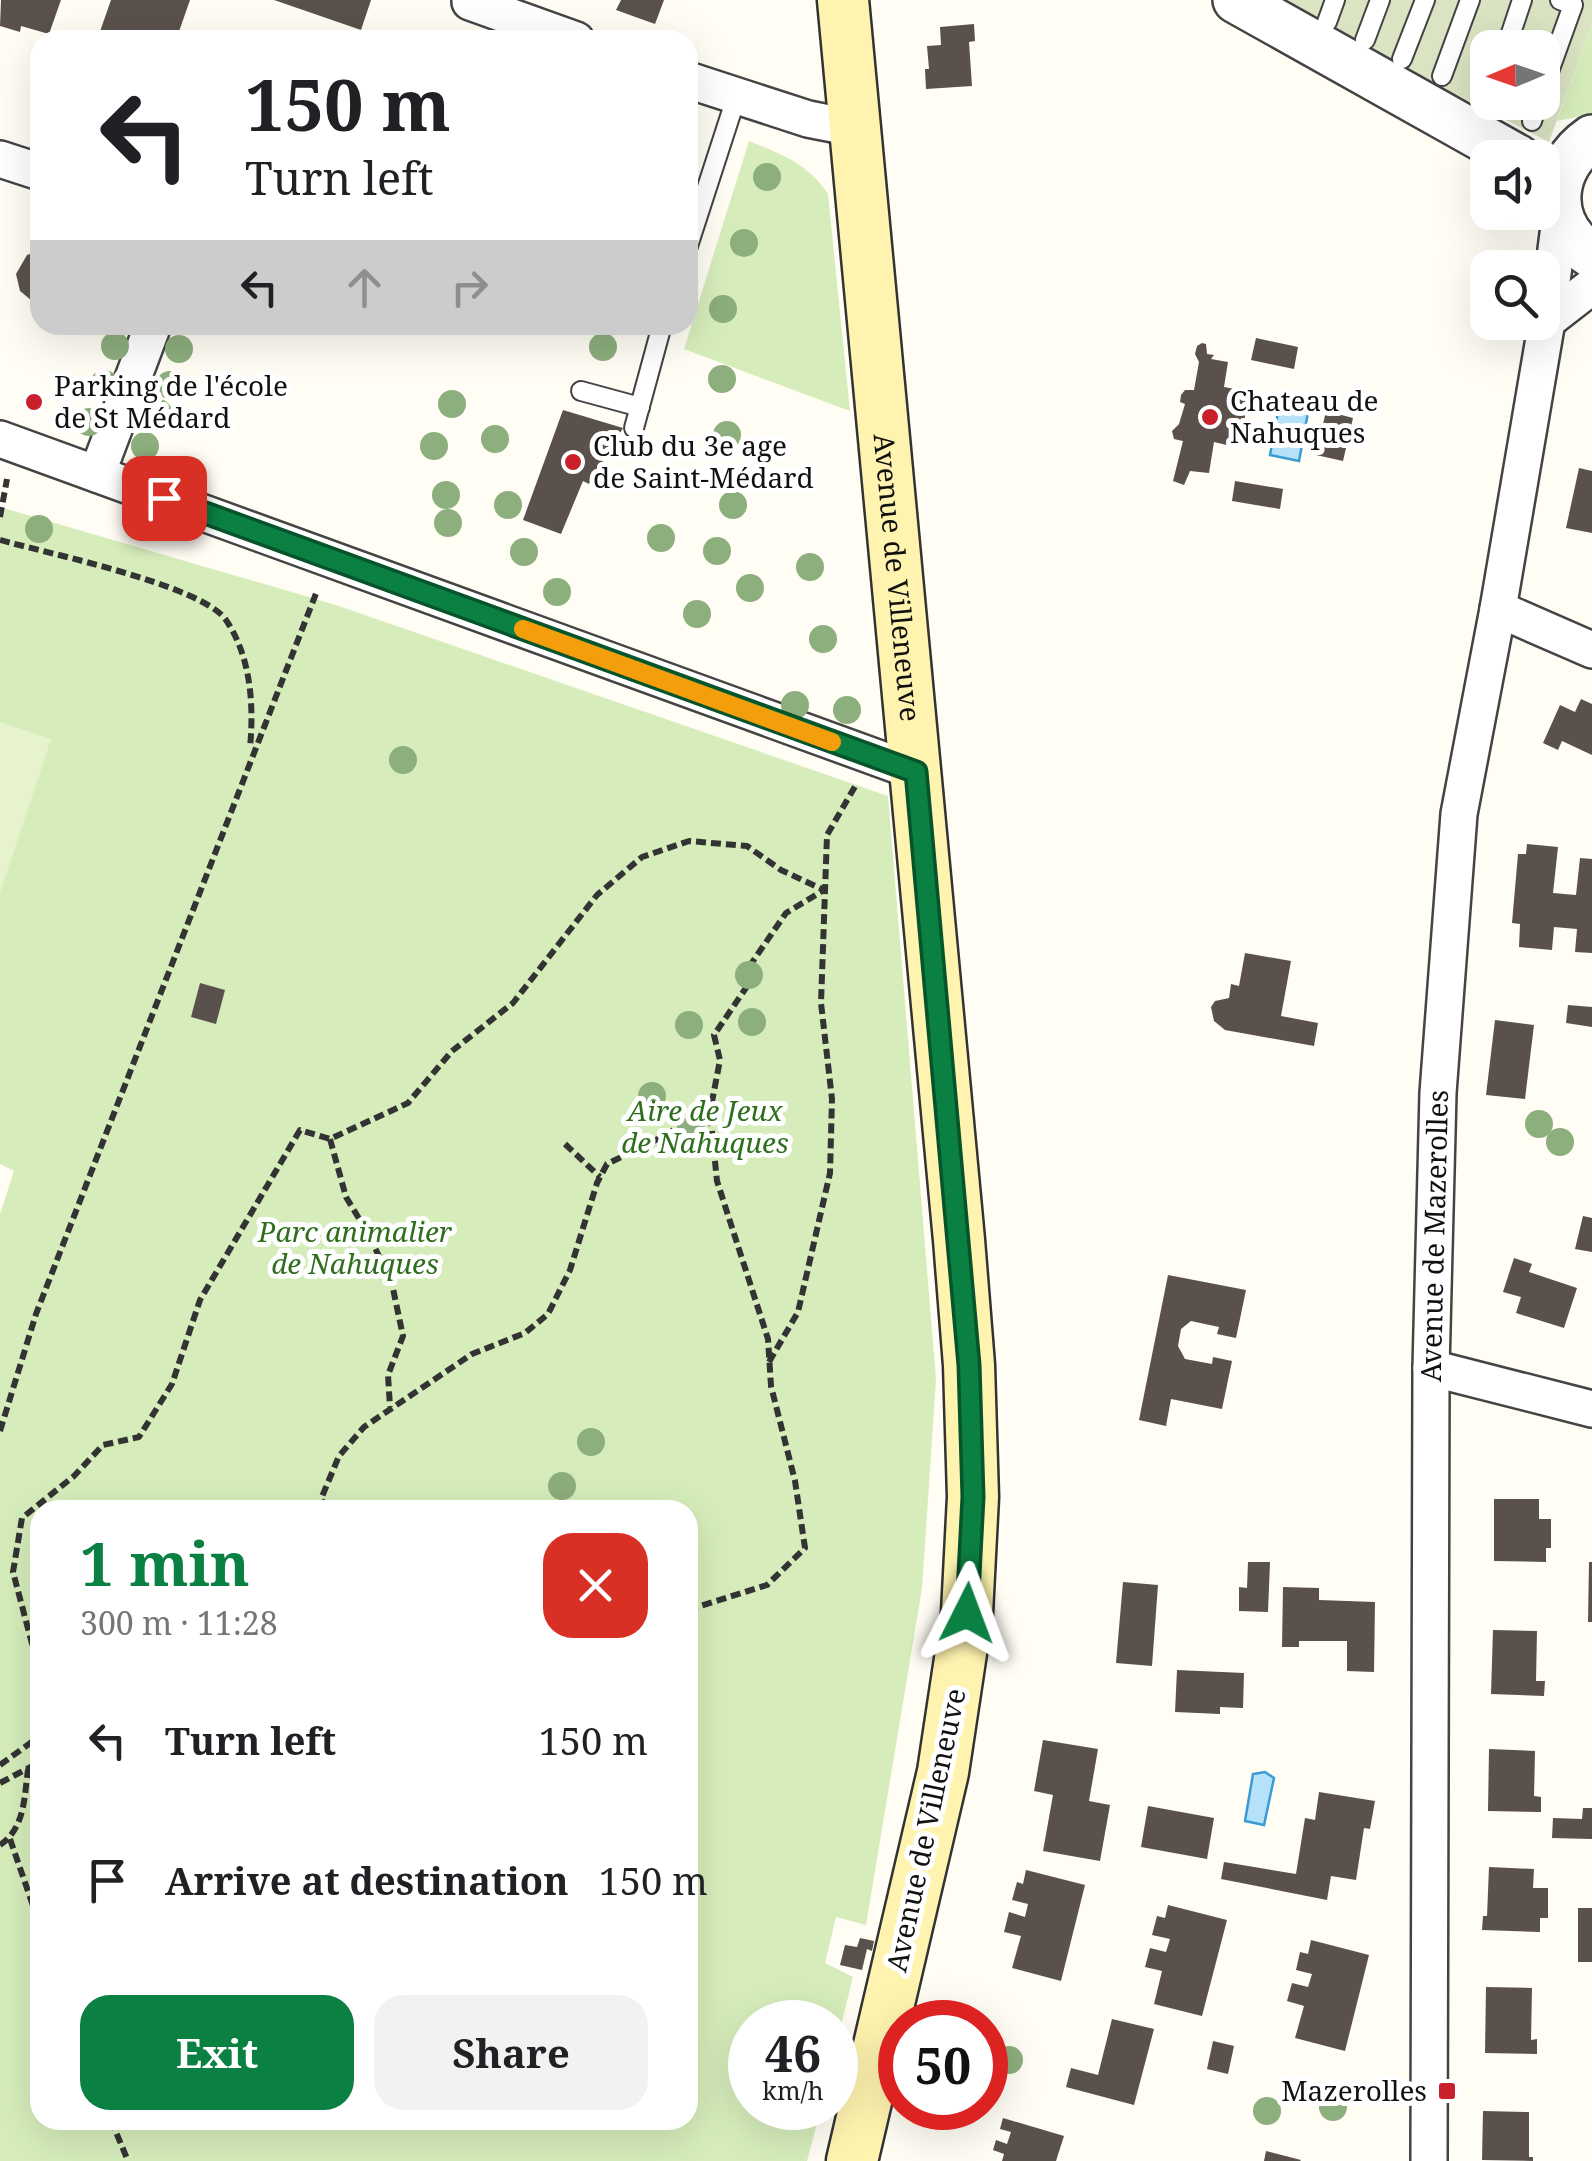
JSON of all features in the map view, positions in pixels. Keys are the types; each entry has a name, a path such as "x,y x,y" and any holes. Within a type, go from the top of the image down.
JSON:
{"main road":[{"name":"Avenue de Villeneuve","path":"843,0 895,765 969,1365 973,1497 967,1613 943,1772 852,2161"}],"street":[{"path":"1236,0 1470,112"},
{"path":"470,2 548,30"},
{"path":"698,84 736,98 854,128"},
{"path":"1493,120 1530,127"},
{"path":"1560,176 1566,162 1592,138"},
{"path":"0,159 30,169"},
{"path":"1560,204 1576,244 1592,255"},
{"path":"1560,311 1592,286"},
{"path":"97,474 149,335"},
{"name":"Avenue de Mazerolles","path":"1430,2161 1431,1368 1438,1093 1459,814 1544,340"},
{"path":"0,439 895,765"},
{"path":"1498,609 1592,650"},
{"path":"1431,1368 1592,1410"}],"lane":[{"path":"1327,22 1335,0"},
{"path":"1365,40 1380,0"},
{"path":"1402,59 1425,0"},
{"path":"1442,76 1470,0"},
{"path":"1512,30 1522,0"},
{"path":"1560,0 1574,5 1560,43"},
{"path":"698,215 736,98"},
{"path":"634,428 659,335"},
{"path":"581,391 640,407"}],"path":[{"path":"0,540 186,592 224,618 248,669 252,722 249,759"},
{"path":"0,1432 36,1314 330,558"},
{"path":"770,1362 798,1312 830,1173 832,1100 822,1003 826,836 895,765"},
{"path":"44,1500 103,1445 139,1437 172,1384 200,1300 300,1130 330,1138 408,1103 452,1051 513,1003 596,895 642,857 689,840 747,846 782,870 824,890"},
{"path":"698,1607 767,1585 804,1548 795,1481 772,1386 768,1339 718,1182 710,1112 720,1060 714,1035 754,976 751,964 786,914 824,890"},
{"path":"321,1500 338,1456 364,1427 472,1354 526,1332 548,1314 570,1270 606,1164 670,1133 686,1120 710,1112"},
{"path":"330,1138 346,1197 369,1234 392,1284 402,1336 388,1375 390,1407"},
{"path":"564,1144 600,1177"},
{"path":"30,1512 22,1518 13,1572 30,1636"},
{"path":"0,1765 30,1743"},
{"path":"0,1783 30,1767"},
{"path":"0,1845 10,1838 21,1819 30,1770"},
{"path":"10,1838 30,1897"},
{"path":"115,2130 128,2161"}],"green space":[{"path":"1287,0 1592,0 1592,23 1560,112 1560,30 1470,30 1470,101 1285,6"},
{"path":"1592,23 1592,114 1557,121"},
{"path":"1506,120 1557,120 1550,140"},
{"path":"749,141 803,167 828,194 850,411 684,349 688,335 698,335 698,304"},
{"name":"Parc animalier de Nahuques","path":"0,507 336,605 888,796 936,1379 922,1588 866,1925 836,1917 825,1963 853,1977 847,2000 728,2000 728,2130 815,2130 807,2161 0,2161 0,1214 14,1171 0,1164"},
{"path":"0,722 51,739 0,893"}],"water":[{"path":"1280,401 1309,407 1299,461 1270,455"},
{"path":"1265,1772 1274,1778 1264,1825 1245,1821 1253,1774"}],"building":[{"path":"1,0 61,0 50,30 21,26 20,32 0,26"},
{"path":"111,0 190,0 180,30 100,30"},
{"path":"274,0 371,0 361,30"},
{"path":"621,0 664,0 655,24 616,10"},
{"path":"974,24 975,41 969,42 972,86 926,89 927,46 941,45 940,27"},
{"path":"30,254 30,299 20,291 16,274"},
{"path":"1256,338 1298,347 1294,369 1251,360"},
{"path":"1202,343 1206,344 1207,354 1214,355 1211,359 1228,362 1224,387 1240,390 1247,403 1242,437 1231,446 1214,442 1209,473 1190,471 1184,485 1173,481 1183,441 1174,439 1172,431 1179,424 1185,404 1180,402 1181,395 1185,390 1194,390 1199,362 1195,354"},
{"name":"Club du 3e age de Saint-Médard","path":"563,410 623,428 589,484 583,481 561,534 523,520"},
{"path":"1326,411 1353,418 1343,461 1316,455"},
{"path":"1579,468 1592,471 1592,533 1566,528"},
{"path":"1235,481 1283,489 1280,509 1232,501"},
{"path":"1581,699 1592,704 1592,755 1562,741 1558,750 1543,743 1560,705 1575,712"},
{"path":"1527,844 1558,847 1553,893 1576,895 1580,858 1592,859 1592,953 1575,952 1577,929 1554,927 1552,950 1519,947 1520,924 1512,923 1518,854 1526,854"},
{"path":"1245,953 1291,961 1281,1016 1318,1023 1314,1046 1225,1030 1214,1021 1211,1007 1215,1001 1229,998 1231,984 1239,986"},
{"path":"200,983 225,990 216,1024 191,1017"},
{"path":"1568,1005 1592,1007 1592,1027 1566,1023"},
{"path":"1495,1020 1534,1025 1525,1099 1486,1095"},
{"path":"1583,1216 1592,1218 1592,1252 1575,1249"},
{"path":"1514,1258 1532,1264 1529,1272 1577,1288 1564,1328 1516,1313 1521,1297 1503,1292"},
{"path":"1168,1275 1246,1290 1236,1338 1217,1334 1219,1327 1191,1321 1181,1329 1178,1346 1185,1359 1212,1364 1213,1357 1232,1361 1222,1409 1171,1399 1166,1426 1139,1420"},
{"path":"1494,1499 1539,1499 1539,1519 1551,1519 1551,1548 1546,1548 1546,1562 1494,1561"},
{"path":"1248,1562 1270,1562 1268,1612 1239,1611 1239,1587 1247,1588"},
{"path":"1592,1562 1592,1622 1588,1622"},
{"path":"1123,1582 1158,1585 1152,1666 1116,1663"},
{"path":"1283,1587 1319,1588 1319,1600 1375,1602 1374,1672 1347,1671 1347,1641 1299,1641 1299,1647 1282,1647"},
{"path":"1493,1630 1537,1631 1536,1681 1545,1681 1544,1696 1491,1694"},
{"path":"1177,1670 1244,1673 1243,1708 1220,1707 1220,1714 1175,1712"},
{"path":"1043,1740 1098,1749 1089,1801 1110,1805 1100,1861 1043,1851 1053,1795 1034,1791"},
{"path":"1489,1749 1535,1751 1534,1796 1541,1797 1541,1812 1488,1811"},
{"path":"1319,1792 1375,1801 1370,1829 1364,1828 1356,1880 1331,1876 1327,1900 1221,1879 1224,1862 1296,1874 1305,1818 1315,1820"},
{"path":"1148,1806 1214,1818 1207,1859 1141,1847"},
{"path":"1583,1808 1592,1808 1592,1839 1552,1838 1553,1818 1582,1819"},
{"path":"1489,1867 1534,1869 1533,1888 1548,1888 1548,1918 1540,1918 1540,1932 1482,1930 1483,1916 1487,1916"},
{"path":"1026,1870 1085,1885 1061,1981 1012,1968 1021,1936 1004,1932 1009,1912 1025,1917 1028,1904 1012,1900 1017,1882 1023,1884"},
{"path":"1168,1905 1227,1920 1202,2016 1154,2004 1162,1971 1145,1967 1150,1948 1166,1952 1170,1939 1152,1935 1157,1916 1165,1918"},
{"path":"1578,1908 1592,1908 1592,1962 1578,1962"},
{"path":"860,1938 874,1941 872,1951 867,1949 862,1970 840,1965 845,1945 857,1947"},
{"path":"1311,1940 1369,1955 1345,2051 1295,2038 1304,2006 1287,2001 1292,1983 1308,1987 1312,1974 1296,1970 1300,1952 1308,1954"},
{"path":"1486,1987 1532,1988 1531,2040 1537,2039 1537,2054 1485,2053"},
{"path":"1112,2019 1154,2029 1134,2105 1066,2087 1071,2068 1098,2075"},
{"path":"1213,2041 1234,2046 1228,2074 1207,2069"},
{"path":"1483,2111 1529,2112 1529,2157 1533,2161 1482,2160"},
{"path":"1008,2119 1064,2136 1056,2161 1002,2161 1004,2154 993,2150 996,2140 1007,2144 1011,2132 1004,2130 1008,2130"},
{"path":"1266,2151 1301,2160 1264,2161"}],"slow traffic":[{"path":"523,629 832,742"}],"place":[{"name":"Parking de l'école de St Médard","path":"34,402"},
{"name":"Chateau de Nahuques","path":"1210,417"},
{"name":"Club du 3e age de Saint-Médard","path":"573,462"},
{"name":"Mazerolles","path":"1447,2091"}],"route":[{"path":"164,498 916,772 969,1365 973,1497 967,1613"}],"park label":[{"name":"Aire de Jeux de Nahuques","path":"705,1127"}]}
